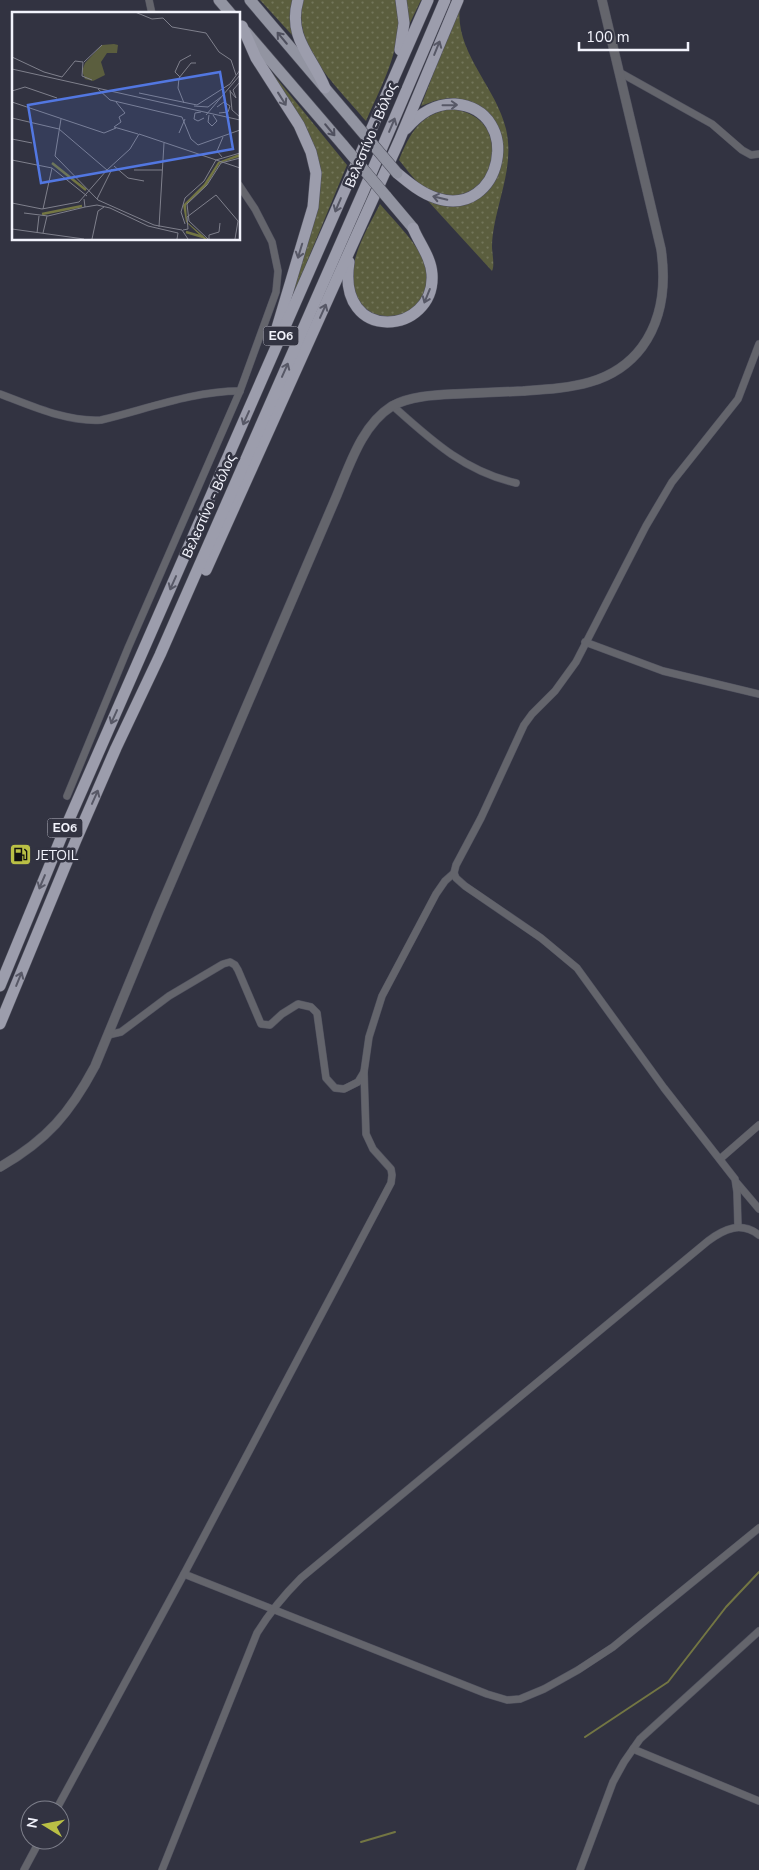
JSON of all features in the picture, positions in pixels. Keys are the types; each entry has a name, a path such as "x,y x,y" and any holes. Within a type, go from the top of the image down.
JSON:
{"highway":[{"path":"298,0 296,23 300,43 321,77 325,88"},
{"path":"392,81 404,32 401,0"},
{"name":"Βελεστίνο - Βόλος","path":"0,986 29,913 103,742 428,0"},
{"name":"Βελεστίνο - Βόλος","path":"0,1024 83,823 160,655 364,190 445,0"},
{"path":"160,655 197,589 399,141 458,0"},
{"path":"240,24 256,58 298,125 311,152 316,174 315,197 310,218 254,400"},
{"path":"397,173 430,196 445,200 460,199 476,193 488,182 496,166 498,154 497,139 490,124 477,112 461,105 443,105 427,110 414,121 399,141"},
{"path":"353,243 347,283 350,296 357,308 376,320 398,321 414,314 425,303 431,284 431,270 428,259 413,228"}],"main road":[{"path":"219,0 229,12"},
{"path":"250,0 397,173"},
{"path":"240,24 413,228"}],"street":[{"path":"0,1167 41,1139 59,1122 84,1087 108,1035 158,913 357,448 367,430 381,415 393,406 425,396 578,386 610,375 628,362 653,330 664,284 661,249 602,0"},
{"path":"619,72 712,124 742,150 751,154 759,154"},
{"path":"67,796 90,736 240,391 276,292 278,271 275,251 268,233 240,188"},
{"path":"61,1800 184,1574 391,1183 391,1168 373,1149 366,1134 364,1072 370,1037 382,996 436,894 445,881 454,873 458,859 480,818 524,725 561,684 576,662 646,526 672,482 738,398 759,344"},
{"path":"0,394 67,417 88,421 101,420 199,394 240,391"},
{"path":"393,406 458,460 516,483"},
{"path":"585,642 663,671 759,694"},
{"path":"90,736 103,742"},
{"path":"454,873 456,878 465,886 541,938 577,968 664,1088 759,1209"},
{"path":"108,1035 121,1032 169,996 223,964 230,962 238,970 261,1024 270,1025 282,1014 298,1004 305,1004 317,1012 326,1078 331,1086 344,1089 358,1082 364,1072"},
{"path":"720,1159 759,1125"},
{"path":"737,1183 738,1227"},
{"path":"162,1870 257,1633 272,1609 301,1578 719,1233 738,1227 747,1229 759,1236"},
{"path":"184,1574 492,1696 507,1700 520,1699 544,1689 578,1670 613,1647 759,1528"},
{"path":"580,1870 613,1782 633,1749 656,1724 759,1631"},
{"path":"633,1749 759,1801"},
{"path":"24,1870 35,1850"}],"green space":[{"path":"260,0 293,0 292,35"},
{"path":"303,0 395,0 398,15 398,31 395,47 391,62 366,121 331,81 311,50 304,34 301,17"},
{"path":"405,0 421,0 409,25"},
{"path":"459,5 463,39 469,54 501,113 508,142 507,166 493,236 492,271 428,201 472,199 502,150 473,104 449,98 421,106"},
{"path":"269,69 347,165 287,310 320,186"},
{"path":"451,109 473,116 486,128 492,144 491,162 484,178 472,190 456,195 436,192 424,187 399,160 412,133 424,120 431,115"},
{"path":"380,204 415,245 425,263 427,272 426,290 418,304 405,313 391,316 376,315 363,307 355,292 354,262"}],"waterway":[{"path":"585,1737 668,1682 726,1607 759,1572"},
{"path":"361,1842 395,1832"}],"place":[{"name":"JETOIL","path":"20,855"}]}
